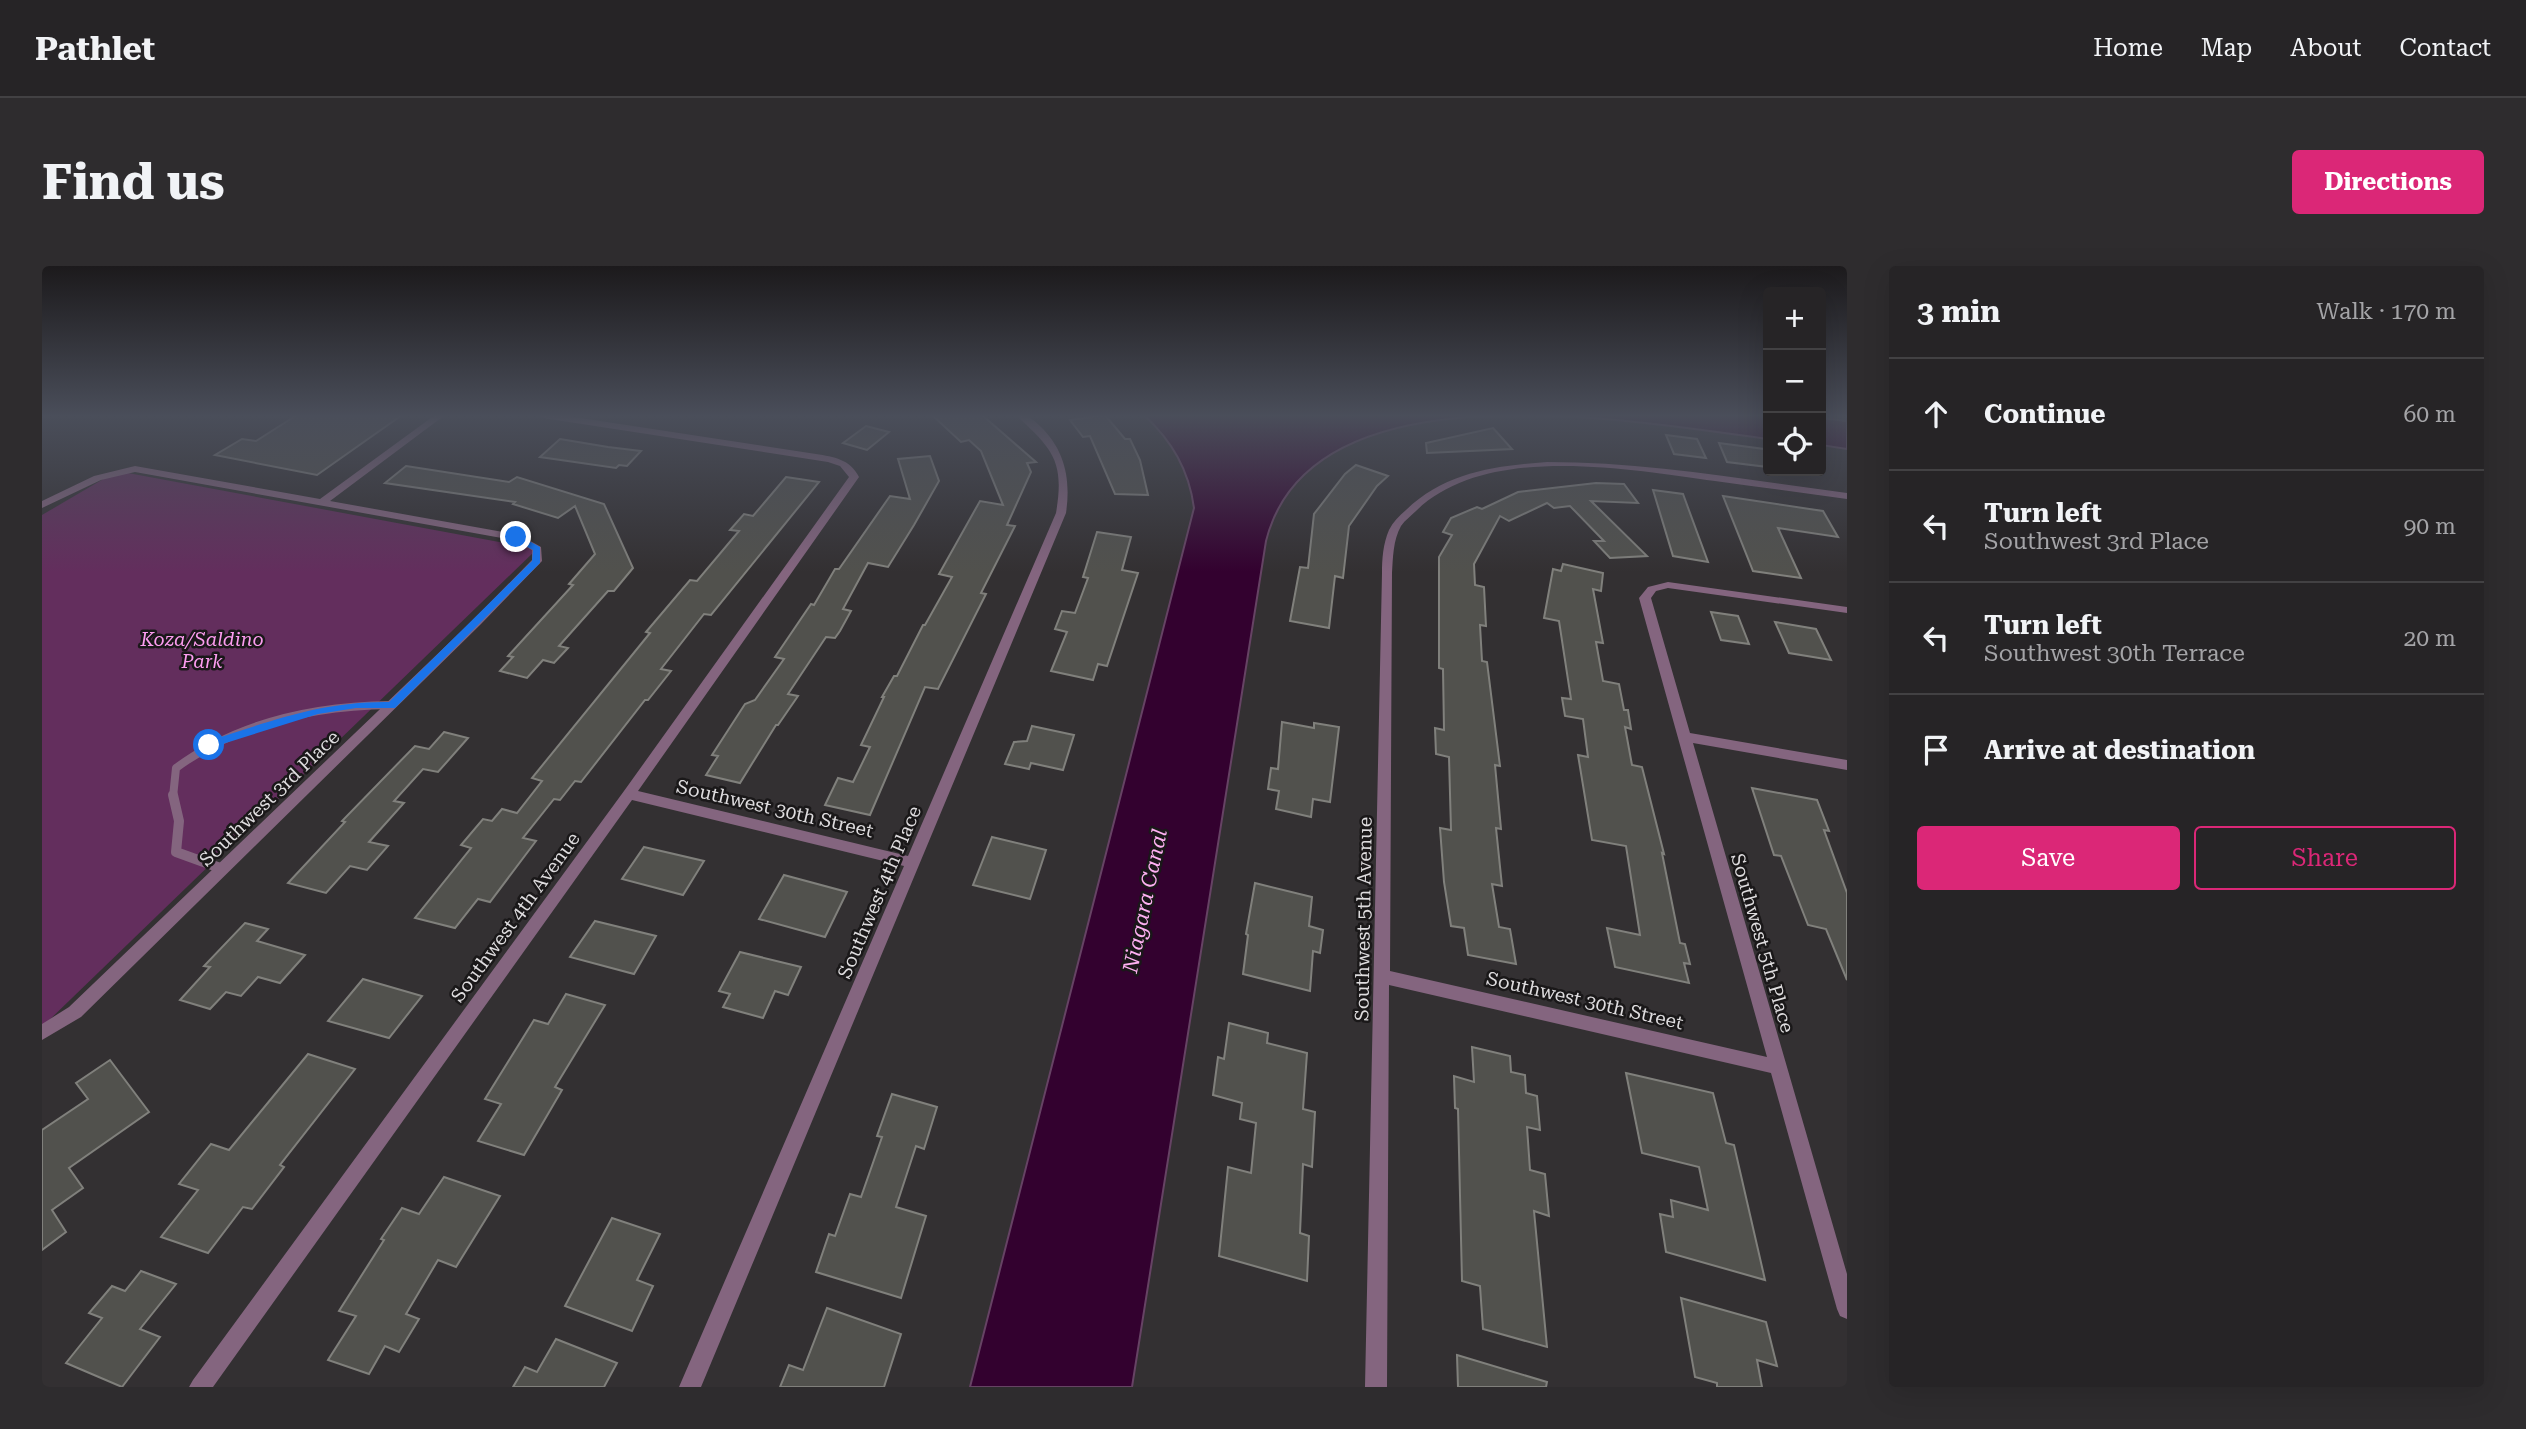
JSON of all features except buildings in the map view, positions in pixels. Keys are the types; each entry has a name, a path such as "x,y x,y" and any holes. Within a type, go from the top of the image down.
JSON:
{"street":[{"path":"42,505 85,481 117,471 135,469 324,501 370,467"},
{"name":"Southwest 4th Avenue","path":"200,1387 838,501 854,477 849,467"},
{"name":"Southwest 4th Place","path":"690,1387 1061,513 1065,486 1062,467"},
{"name":"Southwest 5th Avenue","path":"1376,1387 1388,551 1390,539 1398,523 1409,509 1424,498 1453,483 1511,468 1524,467"},
{"name":"Southwest 5th Avenue","path":"1632,467 1847,496"},
{"name":"Southwest 3rd Place","path":"42,1033 75,1012 537,561 537,549 516,537 324,501"},
{"name":"Southwest 5th Place","path":"1847,610 1668,585 1652,589 1645,598 1847,1309"},
{"path":"1685,737 1847,765"},
{"name":"Southwest 30th Street","path":"629,794 912,862"},
{"name":"Southwest 30th Street","path":"1381,976 1779,1067"}],"lane":[{"path":"223,869 176,852 179,821 172,791 176,768 209,745 304,714 356,705 391,705"}],"green space":[{"name":"Koza/Saldino Park","path":"117,471 537,549 42,1027 42,515"}],"water":[{"name":"Niagara Canal","path":"1182,467 1318,467 1295,484 1266,541 1132,1387 970,1387 1194,508"}],"route":[{"path":"209,745 317,710 356,705 391,705 537,561 537,549 516,537"}]}
